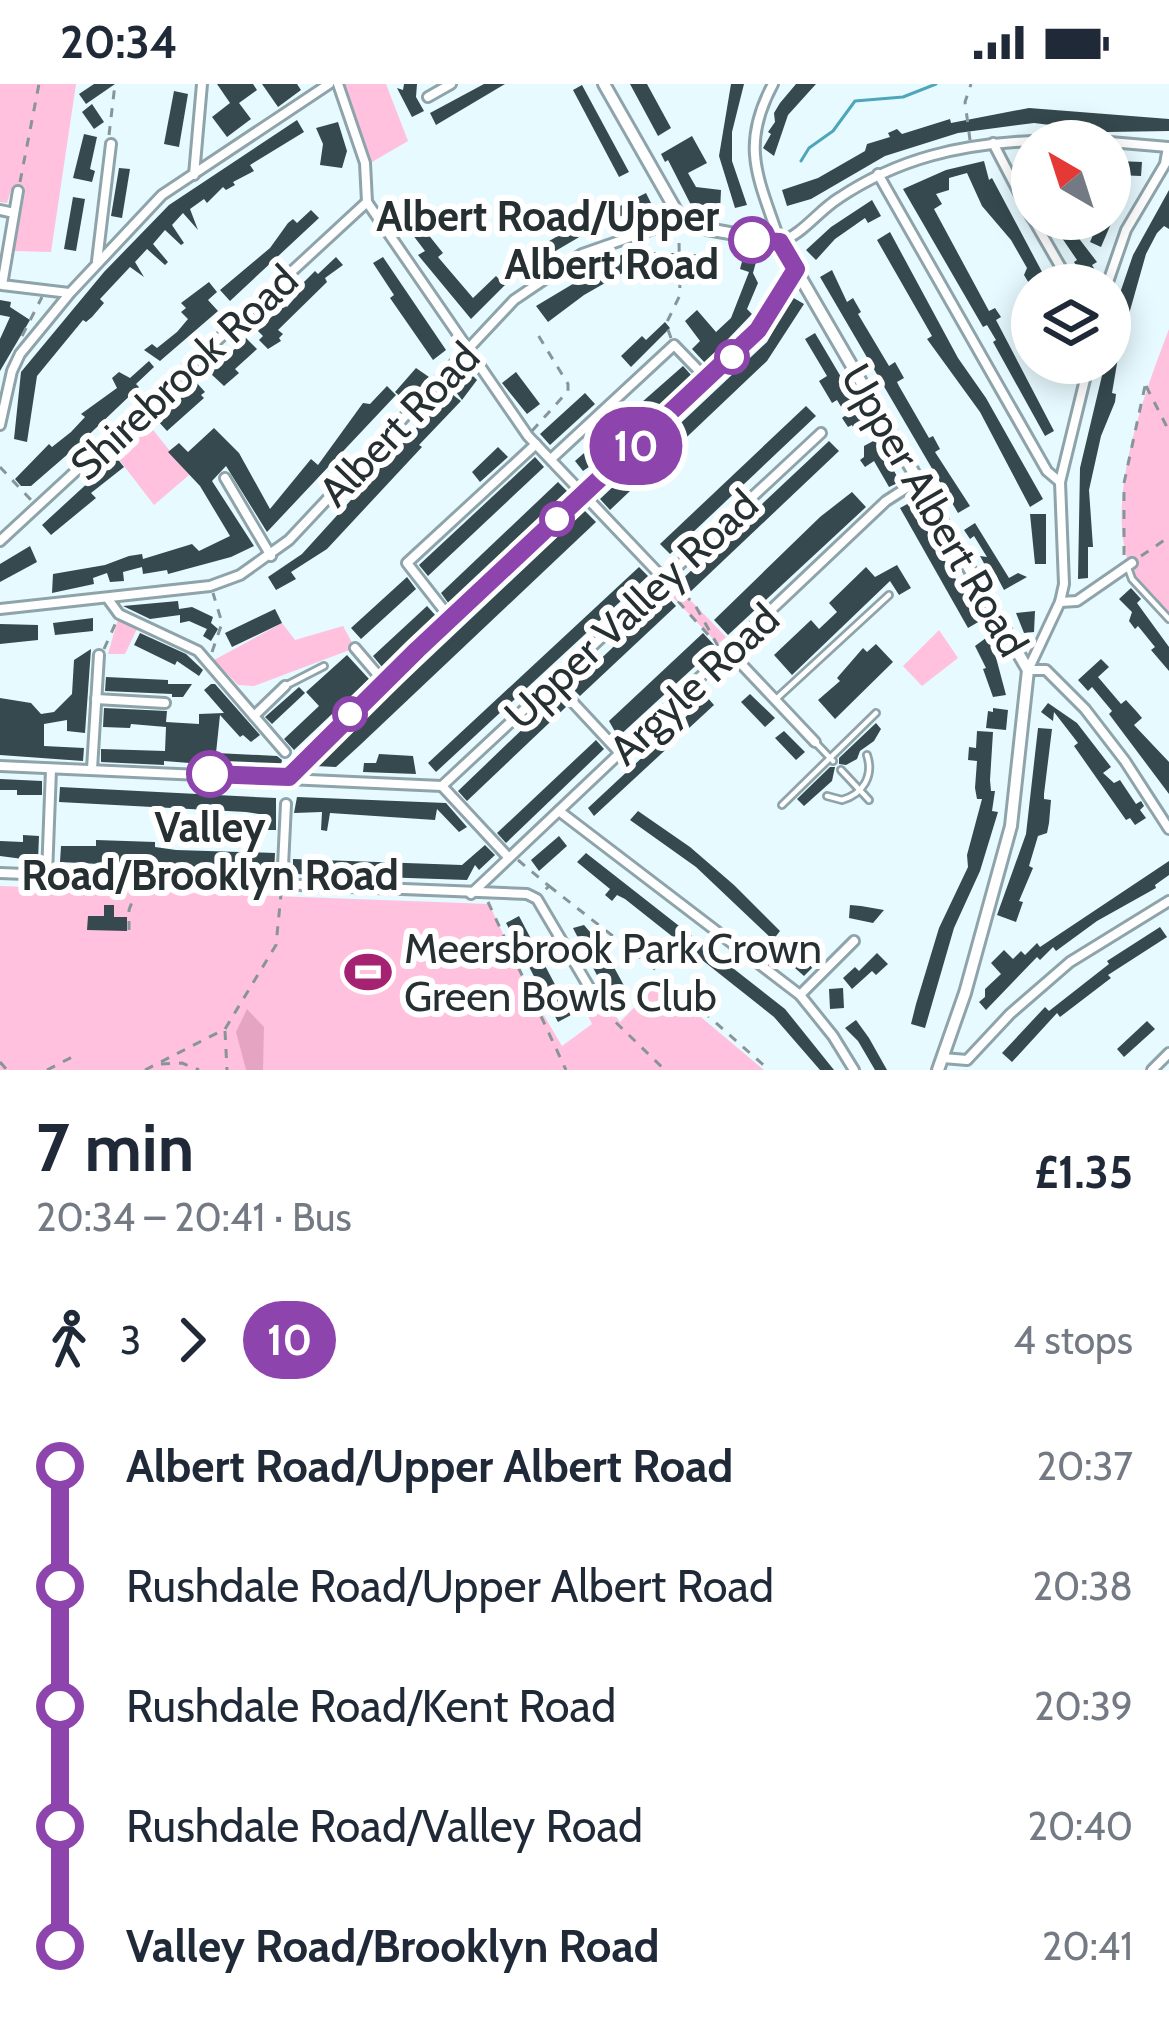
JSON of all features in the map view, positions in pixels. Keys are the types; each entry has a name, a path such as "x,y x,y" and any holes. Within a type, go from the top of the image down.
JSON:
{"street":[{"path":"194,175 202,84"},
{"path":"0,424 20,354 162,195 334,84 365,163 367,202 528,436 663,578"},
{"path":"428,97 436,88 451,84"},
{"path":"604,84 678,214 707,229 780,242 793,238 823,208 878,174 934,153 1011,142"},
{"path":"773,84 757,116 753,145 780,242"},
{"path":"993,143 1011,178"},
{"path":"97,263 115,158 111,144"},
{"path":"1114,264 1126,230 1165,164 1169,147 1131,144"},
{"path":"878,174 1047,471 1060,482"},
{"path":"18,190 2,285 70,293"},
{"name":"Shirebrook Road","path":"0,541 367,202"},
{"path":"0,210 14,213"},
{"name":"Albert Road","path":"0,609 210,586 240,575 271,556 514,300 546,276 609,242 668,224 678,214"},
{"name":"Upper Albert Road","path":"780,242 1028,670 1007,843 941,1064"},
{"path":"289,777 758,330 796,269"},
{"path":"551,459 674,345 708,380"},
{"path":"1084,384 1060,482 1064,584 1028,670 1046,670 1085,709 1169,829"},
{"name":"Upper Valley Road","path":"442,786 821,433"},
{"path":"451,618 407,563 536,444"},
{"name":"Argyle Road","path":"470,895 916,476"},
{"path":"225,478 271,556"},
{"path":"1060,602 1077,601 1130,566"},
{"path":"108,598 119,614 198,651 285,752"},
{"path":"355,648 384,682"},
{"path":"727,653 815,742"},
{"path":"92,770 99,655"},
{"path":"553,681 620,753"},
{"path":"254,716 285,686"},
{"path":"95,700 165,703"},
{"path":"0,766 442,786 508,857"},
{"path":"47,875 51,769"},
{"path":"282,886 286,804"},
{"path":"559,811 800,995 854,1070"},
{"path":"0,873 527,894 537,899 598,1004"},
{"path":"941,1064 967,1060 1010,1014 1070,962 1169,901"},
{"path":"800,995 854,941"},
{"path":"1152,1070 1169,1053"}],"lane":[{"path":"1130,566 1132,579 1169,620"},
{"path":"776,700 890,595"},
{"path":"285,686 324,666"},
{"path":"782,805 876,713"},
{"path":"815,742 831,759"},
{"path":"827,796 842,800 860,791 870,770 867,755"},
{"path":"841,770 869,800"}],"path":[{"path":"18,190 39,84"},
{"path":"111,144 107,131 115,84"},
{"path":"971,84 965,102 971,146"},
{"path":"668,224 679,241 680,295 666,324 674,345"},
{"path":"25,290 33,313"},
{"path":"17,345 45,291"},
{"path":"528,436 568,391 538,335"},
{"path":"1169,431 1145,386 1124,483 1121,544 1130,566 1169,537"},
{"path":"0,467 39,508"},
{"path":"663,578 695,605 717,645"},
{"path":"663,578 727,653"},
{"path":"208,663 222,622 210,586"},
{"path":"99,655 110,643 119,614"},
{"path":"508,857 519,860 660,973 769,1070"},
{"path":"129,929 129,910 140,879"},
{"path":"145,1070 225,1029 276,945 282,886"},
{"path":"537,899 549,886"},
{"path":"485,895 566,1070"},
{"path":"598,1004 664,1070"},
{"path":"225,1029 227,1070"},
{"path":"47,1070 74,1056"},
{"path":"0,1062 8,1070"},
{"path":"159,1064 182,1063 199,1070"}],"shaded area":[{"path":"0,84 76,84 51,252 14,251 25,192 11,190 7,203 0,202"},
{"path":"339,84 386,84 408,141 367,165"},
{"path":"1169,329 1169,613 1129,564 1122,508 1131,445"},
{"path":"146,421 189,475 154,505 114,453"},
{"path":"668,577 726,637 718,644 660,584"},
{"path":"118,619 138,627 125,654 108,654"},
{"path":"282,623 295,640 343,626 355,648 254,686 238,685 214,660"},
{"path":"939,630 958,658 922,686 903,666"},
{"path":"0,886 489,904 562,1046 592,1024 585,1010 603,999 620,1022 659,982 764,1070 0,1070"},
{"path":"247,1009 264,1027 263,1070 246,1070 236,1032"}],"building":[{"path":"94,84 115,84 86,104 79,94"},
{"path":"217,84 253,84 257,90 239,103 251,119 227,137 212,117 230,103"},
{"path":"262,84 297,84 301,90 278,107"},
{"path":"404,84 417,84 416,97 424,111 412,117 397,88 403,90"},
{"path":"484,84 505,84 436,125 430,113"},
{"path":"630,84 647,84 671,128 658,136"},
{"path":"731,84 744,84 732,132 732,161 747,205 735,208 719,156"},
{"path":"796,84 816,84 788,115 774,156 763,148 775,122 774,113"},
{"path":"582,85 629,172 619,177 573,90"},
{"path":"174,91 188,94 179,147 164,144"},
{"path":"92,104 104,122 94,129 82,112"},
{"path":"1029,108 1169,119 1169,131 1131,132 1131,120 1011,120 1011,126 958,133 885,156 811,199 787,206 782,190 818,178 865,151 867,144 890,137 888,133 897,129 902,134 950,119 951,123"},
{"path":"297,120 304,132 250,165 254,171 233,182 235,185 223,187 207,203 204,199 190,209 198,230 183,213 172,225 184,243 165,230 153,244 168,262 165,265 147,249 135,262 144,277 130,267 100,299 104,303 83,320 37,376 27,442 14,439 21,372 104,272 169,205"},
{"path":"338,122 347,151 342,168 320,165 323,144 316,128"},
{"path":"84,134 97,137 92,182 73,178"},
{"path":"692,136 707,163 688,173 696,187 721,190 720,212 692,207 661,154"},
{"path":"984,161 989,180 992,178 1011,214 1011,240 982,206 967,173 949,178 949,190 936,194 942,204 934,209 989,311 995,308 1001,317 996,320 1011,349 1011,375 996,340 987,325 983,327 903,189 946,170"},
{"path":"1131,162 1142,162 1141,176 1131,176"},
{"path":"119,168 130,169 122,218 111,216"},
{"path":"1169,190 1169,229 1164,226 1157,233 1146,254 1131,307 1133,255"},
{"path":"646,193 651,203 598,226 513,276 507,265 593,216 606,203 610,211"},
{"path":"73,197 85,199 76,251 64,249"},
{"path":"872,200 881,216 868,223 865,218 816,260 806,250 831,227"},
{"path":"398,202 409,217 396,225 386,210"},
{"path":"311,210 319,218 230,301 220,290 270,248 288,223 293,219 297,223"},
{"path":"419,212 427,227 423,228 443,253 438,257 473,298 496,276 505,285 471,319 418,255 425,251 403,222"},
{"path":"890,232 958,358 1043,499 1030,507 980,412 927,339 932,336 877,240"},
{"path":"1011,240 1025,240 1038,264 1025,264"},
{"path":"1063,240 1080,240 1097,262 1075,264"},
{"path":"628,251 707,255 707,268 650,269 650,262 622,262 626,271 548,322 536,306"},
{"path":"336,257 343,265 278,330 283,334 281,341 268,349 258,331 284,304 287,307 315,271 318,274"},
{"path":"383,257 446,350 433,360 390,298 394,295 373,263"},
{"path":"743,258 756,262 753,273 758,283 747,309 752,314 705,363 692,349 700,341 685,321 697,310 716,332 731,318 749,272 740,269"},
{"path":"832,270 847,302 853,298 889,366 895,362 904,378 897,382 899,386 929,438 933,436 940,449 935,452 970,506 958,513 820,277"},
{"path":"209,282 217,292 208,300 218,311 160,361 144,350 152,344 157,348 177,332 188,319 181,312 186,308 181,303"},
{"path":"792,297 804,304 767,361 610,510 600,499 767,342"},
{"path":"0,300 11,302 10,307 30,320 0,371 0,339 10,317 0,315"},
{"path":"665,322 670,328 631,367 621,356"},
{"path":"815,333 867,421 854,429 848,427 837,400 832,403 819,381 827,376 805,339"},
{"path":"246,338 257,349 224,386 210,373"},
{"path":"149,361 154,367 136,384 139,387 31,486 21,486 15,479 49,444 52,447 71,432 85,417 81,414 117,388 112,378 119,372 130,378"},
{"path":"683,366 692,376 612,451 583,471 575,461"},
{"path":"416,368 429,377 407,402 395,392"},
{"path":"468,371 477,380 462,400 453,388"},
{"path":"516,372 540,404 527,414 502,383"},
{"path":"196,382 204,398 167,431 157,420"},
{"path":"1016,384 1029,384 1054,431 1045,436"},
{"path":"1100,384 1114,384 1115,402 1101,436 1089,490 1093,547 1088,547 1088,578 1078,579 1080,468"},
{"path":"387,386 396,395 267,532 226,466 212,481 254,546 168,574 167,570 143,574 142,567 123,572 124,581 110,582 107,573 93,578 94,584 52,593 53,574 129,556 142,554 143,559 192,544 199,551 230,536 200,486 168,452 179,443 188,452 214,428 239,453 270,509 311,459 318,465 363,403 370,404"},
{"path":"449,392 461,401 419,445 422,447 327,549 291,572 296,579 276,590 268,577 302,554"},
{"path":"585,393 595,404 550,445 540,434"},
{"path":"806,406 816,416 670,554 660,544"},
{"path":"877,439 900,482 889,487 874,461 865,467 860,460 864,446"},
{"path":"829,441 839,451 688,594 678,583"},
{"path":"498,447 508,457 480,482 472,472"},
{"path":"116,457 124,467 51,535 42,525"},
{"path":"535,457 544,467 428,576 419,565"},
{"path":"558,482 568,492 449,604 441,593"},
{"path":"852,492 866,507 728,635 714,620"},
{"path":"911,502 980,621 968,628 900,508"},
{"path":"585,511 596,522 359,746 336,767 315,766"},
{"path":"1030,514 1046,514 1046,564 1035,564"},
{"path":"975,523 1009,578 1018,573 1027,577 1004,590 996,575 992,578 980,556 987,557 974,536 970,539 964,530"},
{"path":"30,546 37,562 0,582 0,564"},
{"path":"897,565 911,588 899,595 890,581 792,675 774,655 811,620 819,629 837,612 829,603 866,567 875,577"},
{"path":"639,567 648,576 436,772 428,763"},
{"path":"407,577 416,589 361,639 351,628"},
{"path":"1131,588 1169,647 1169,671 1151,650 1155,647 1129,621 1132,612 1119,599"},
{"path":"667,596 676,606 580,696 571,687"},
{"path":"178,601 179,609 192,607 213,617 211,623 218,629 211,641 203,636 207,629 189,621 180,623 180,615 150,619 123,606"},
{"path":"427,606 437,617 382,667 373,656"},
{"path":"275,609 282,623 232,647 225,633"},
{"path":"1035,611 1034,632 1024,633 1016,613"},
{"path":"93,618 93,631 55,635 53,623"},
{"path":"0,624 38,625 38,640 0,644"},
{"path":"140,633 186,654 203,670 199,676 177,661 175,665 134,645"},
{"path":"703,633 716,647 618,737 609,721"},
{"path":"990,635 1006,695 993,697 975,646"},
{"path":"876,644 893,662 835,719 818,700 840,681 837,678 863,648 867,652"},
{"path":"91,649 85,733 67,731 67,720 44,724 44,746 84,748 83,761 0,755 0,698 31,703 41,714 54,712 72,694 74,660"},
{"path":"347,655 369,679 294,750 284,739 319,706 306,692"},
{"path":"1101,659 1109,667 1098,677 1121,704 1126,700 1137,712 1142,718 1134,725 1169,762 1169,794 1109,714 1112,711 1092,687 1088,691 1078,680"},
{"path":"106,677 192,684 183,697 172,697 105,691"},
{"path":"211,684 260,735 251,742 240,737 220,715 216,753 277,756 282,760 280,770 164,761 164,765 101,762 101,749 165,751 166,727 103,727 104,708 167,711 166,722 199,724 199,714 224,713 204,690"},
{"path":"299,687 305,693 272,724 265,717"},
{"path":"750,694 775,718 765,727 741,702"},
{"path":"556,697 566,707 467,801 458,791"},
{"path":"707,697 714,705 594,816 588,808"},
{"path":"1048,703 1077,723 1111,767 1103,773 1114,783 1120,780 1136,804 1141,801 1146,818 1135,825 1130,818 1126,820 1054,712 1053,721 1041,712"},
{"path":"1008,710 1006,730 986,728 988,711"},
{"path":"876,723 881,729 874,741 857,759 839,764 839,758"},
{"path":"1038,728 1052,729 1044,794 1044,799 1051,800 1049,823 1047,833 1038,836 1016,922 997,915 1026,834"},
{"path":"784,731 805,752 796,760 775,738"},
{"path":"977,731 993,732 990,780 991,791 995,791 992,811 998,812 980,871 954,928 925,1028 911,1024 939,928 968,867 982,799 977,799 975,788 977,761 968,760 969,747 976,748"},
{"path":"596,740 604,749 506,843 497,833"},
{"path":"379,754 413,756 416,774 363,772 364,763 376,763"},
{"path":"835,767 832,781 804,806 797,799"},
{"path":"0,779 42,781 42,795 0,790"},
{"path":"60,787 276,798 276,830 267,830 265,815 246,812 59,802"},
{"path":"297,797 446,803 467,827 459,832 437,809 435,820 330,813 327,831 321,830 322,812 294,813"},
{"path":"638,811 734,885 780,931 773,940 696,867 630,820"},
{"path":"23,835 39,836 38,861 0,856 0,841 23,842"},
{"path":"559,836 567,846 539,871 531,860"},
{"path":"96,840 155,842 155,847 176,850 275,853 274,873 60,862 61,846 96,846"},
{"path":"485,845 495,855 479,870 475,865 467,880 293,874 293,859 462,865"},
{"path":"586,853 785,1009 834,1070 820,1070 774,1017 625,899 617,895 612,901 605,895 610,889 577,862"},
{"path":"1169,861 1169,875 1156,888 1056,951 1053,947 1040,960 1037,957 986,1010 979,1002 1001,974 991,963 1004,950 1013,959 1037,943 1040,947"},
{"path":"104,905 114,905 114,917 127,917 127,931 87,930 88,916 104,916"},
{"path":"850,905 884,910 873,923 849,918"},
{"path":"519,916 571,1015 558,1022 506,923"},
{"path":"584,925 603,947 628,993 610,1001 573,928"},
{"path":"1160,927 1167,937 1108,975 1111,978 1060,1017 1057,1013 1012,1062 1002,1053 1045,1007 1049,1011 1107,961"},
{"path":"779,937 813,967 804,976 771,947"},
{"path":"877,953 888,964 852,989 843,978 855,967 859,971"},
{"path":"843,988 844,1008 830,1009 829,989"},
{"path":"856,1020 887,1070 875,1070 845,1028"},
{"path":"1147,1021 1155,1029 1124,1057 1117,1049"}],"waterway":[{"path":"801,161 809,148 833,131 855,101 903,97 936,84"}],"bus line":[{"name":"10","path":"210,774 289,777 417,650 708,380 758,330 796,269 780,242 752,240"}],"place":[{"name":"Albert Road/Upper Albert Road","path":"752,240"},
{"name":"Valley Road/Brooklyn Road","path":"210,774"},
{"name":"Meersbrook Park Crown Green Bowls Club","path":"368,972"}]}
